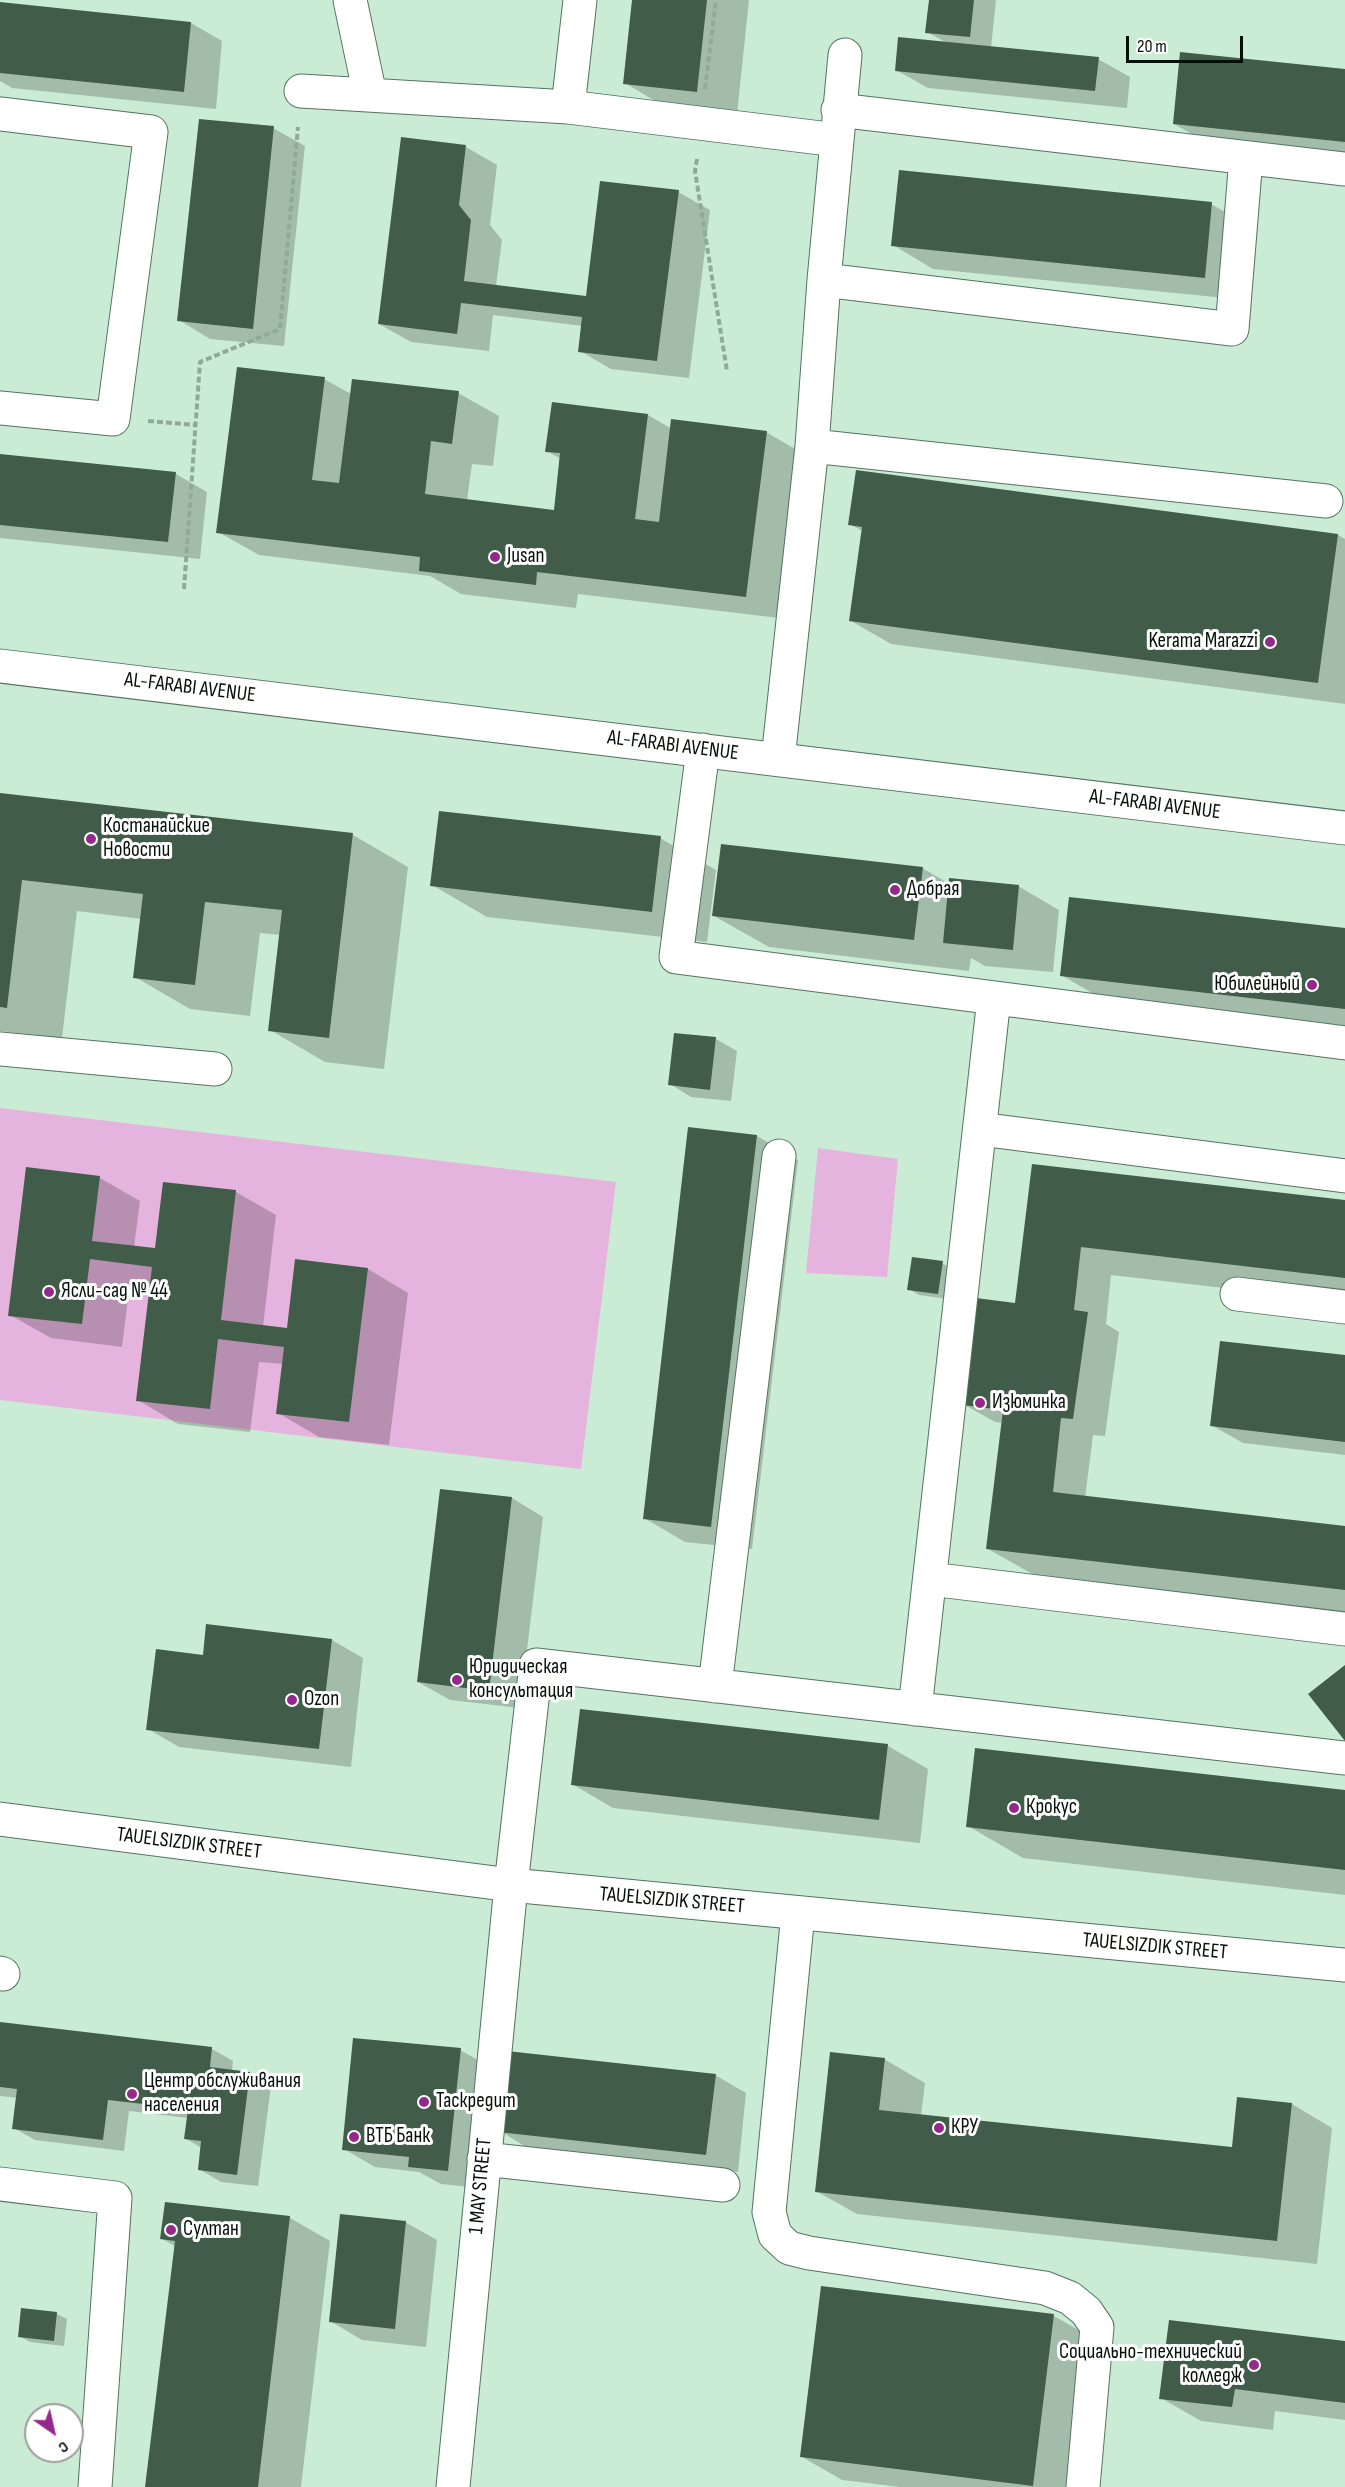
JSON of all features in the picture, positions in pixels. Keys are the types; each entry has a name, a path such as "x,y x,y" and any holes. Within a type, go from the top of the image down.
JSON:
{"main road":[{"path":"350,0 370,95"},
{"path":"568,106 580,0"},
{"path":"778,759 812,446 824,280 845,55"},
{"path":"301,91 568,106 701,123 838,125 1246,158 1345,169"},
{"path":"0,114 151,132 113,419 0,408"},
{"path":"824,280 1232,329 1246,158"},
{"path":"812,446 1326,501"},
{"name":"AL-FARABI AVENUE","path":"0,666 1345,828"},
{"path":"703,750 676,957 1345,1043"},
{"path":"915,1709 994,998"},
{"path":"0,1049 215,1070"},
{"path":"980,1129 1345,1176"},
{"path":"779,1156 716,1686 1345,1758"},
{"path":"1238,1294 1345,1306"},
{"path":"930,1579 1345,1629"},
{"name":"1 MAY STREET","path":"453,2487 510,1885 536,1665 716,1686"},
{"name":"TAUELSІZDІK STREET","path":"0,1819 510,1885 1345,1965"},
{"path":"798,1913 770,2212 775,2235 789,2248 809,2253 1045,2288 1070,2298 1086,2311 1097,2327 1083,2487"},
{"path":"484,2159 723,2185"},
{"path":"0,2184 115,2198 95,2487"}],"path":[{"path":"716,0 695,171 727,371"},
{"path":"183,589 200,362 279,328 301,91"},
{"path":"113,419 195,425"}],"shaded area":[{"path":"0,1108 616,1182 581,1469 0,1400"},
{"path":"818,1148 898,1159 887,1277 806,1273"}],"building":[{"path":"632,0 707,0 697,92 623,84"},
{"path":"929,0 974,0 970,37 925,33"},
{"path":"0,2 191,22 184,92 0,73"},
{"path":"898,37 1099,57 1095,91 895,71"},
{"path":"1180,52 1345,69 1345,142 1173,124"},
{"path":"199,119 274,126 253,329 177,321"},
{"path":"401,137 466,145 459,205 471,220 464,281 586,296 600,181 679,190 657,361 578,352 582,317 461,303 457,334 378,324"},
{"path":"899,170 1212,202 1205,278 891,246"},
{"path":"237,367 325,377 312,480 339,483 352,379 459,391 452,444 431,441 425,494 554,510 560,453 545,452 552,402 648,414 635,519 659,522 671,419 767,431 746,597 537,572 536,585 419,571 420,557 216,533"},
{"path":"0,454 176,472 168,542 0,525"},
{"path":"856,470 1338,534 1318,683 849,621 862,527 848,525"},
{"path":"0,793 353,833 329,1038 268,1031 282,910 205,902 195,985 133,978 143,894 22,880 7,1008 0,1007"},
{"path":"439,811 661,836 652,912 430,886"},
{"path":"721,844 923,867 914,940 712,916"},
{"path":"949,878 1019,885 1013,950 943,943"},
{"path":"1069,897 1345,928 1345,1009 1060,976"},
{"path":"674,1033 716,1037 710,1090 668,1085"},
{"path":"688,1127 757,1135 711,1527 643,1519"},
{"path":"1032,1164 1345,1200 1345,1278 1081,1247 1074,1310 1088,1312 1073,1419 1061,1418 1053,1492 1345,1526 1345,1590 986,1549 1003,1410 962,1405 976,1298 1015,1303"},
{"name":"Ясли-сад № 44","path":"26,1167 100,1176 92,1241 155,1248 163,1182 236,1190 221,1320 287,1328 295,1259 368,1268 349,1422 276,1414 284,1347 218,1339 210,1409 136,1401 152,1267 90,1259 82,1324 8,1316"},
{"path":"912,1257 943,1261 938,1294 907,1290"},
{"path":"1220,1341 1345,1355 1345,1442 1210,1426"},
{"path":"440,1489 512,1497 489,1691 417,1682"},
{"path":"206,1624 332,1639 319,1749 146,1730 156,1649 203,1655"},
{"path":"1345,1665 1345,1741 1308,1694"},
{"path":"580,1709 888,1744 879,1820 571,1785"},
{"path":"975,1748 1345,1790 1345,1870 966,1827"},
{"name":"Центр обслуживания населения","path":"0,2022 212,2047 210,2067 250,2072 237,2175 198,2170 201,2141 184,2139 188,2109 108,2100 103,2140 12,2129 17,2089 0,2087"},
{"path":"353,2038 461,2048 448,2171 408,2167 409,2157 342,2150"},
{"path":"507,2051 716,2074 706,2155 498,2132"},
{"name":"КРУ","path":"830,2052 885,2058 879,2110 1232,2147 1237,2097 1292,2103 1277,2241 815,2192"},
{"path":"165,2202 290,2216 258,2487 145,2487 175,2241 160,2239"},
{"path":"340,2214 406,2221 395,2329 329,2322"},
{"path":"821,2286 1054,2314 1033,2486 800,2457"},
{"path":"21,2308 57,2312 54,2341 18,2337"},
{"name":"Социально-технический колледж","path":"1169,2320 1345,2341 1345,2403 1235,2389 1232,2407 1159,2399"}],"place":[{"name":"Jusan","path":"495,557"},
{"name":"Kerama Marazzi","path":"1270,642"},
{"name":"Костанайские Новости","path":"91,839"},
{"name":"Добрая","path":"895,890"},
{"name":"Юбилейный","path":"1312,985"},
{"name":"Ясли-сад № 44","path":"49,1292"},
{"name":"Изюминка","path":"980,1403"},
{"name":"Юридическая консультация","path":"457,1680"},
{"name":"Ozon","path":"292,1700"},
{"name":"Крокус","path":"1014,1808"},
{"name":"Центр обслуживания населения","path":"132,2094"},
{"name":"Таскредит","path":"424,2102"},
{"name":"КРУ","path":"939,2128"},
{"name":"ВТБ Банк","path":"354,2137"},
{"name":"Султан","path":"171,2230"},
{"name":"Социально-технический колледж","path":"1254,2365"}]}
